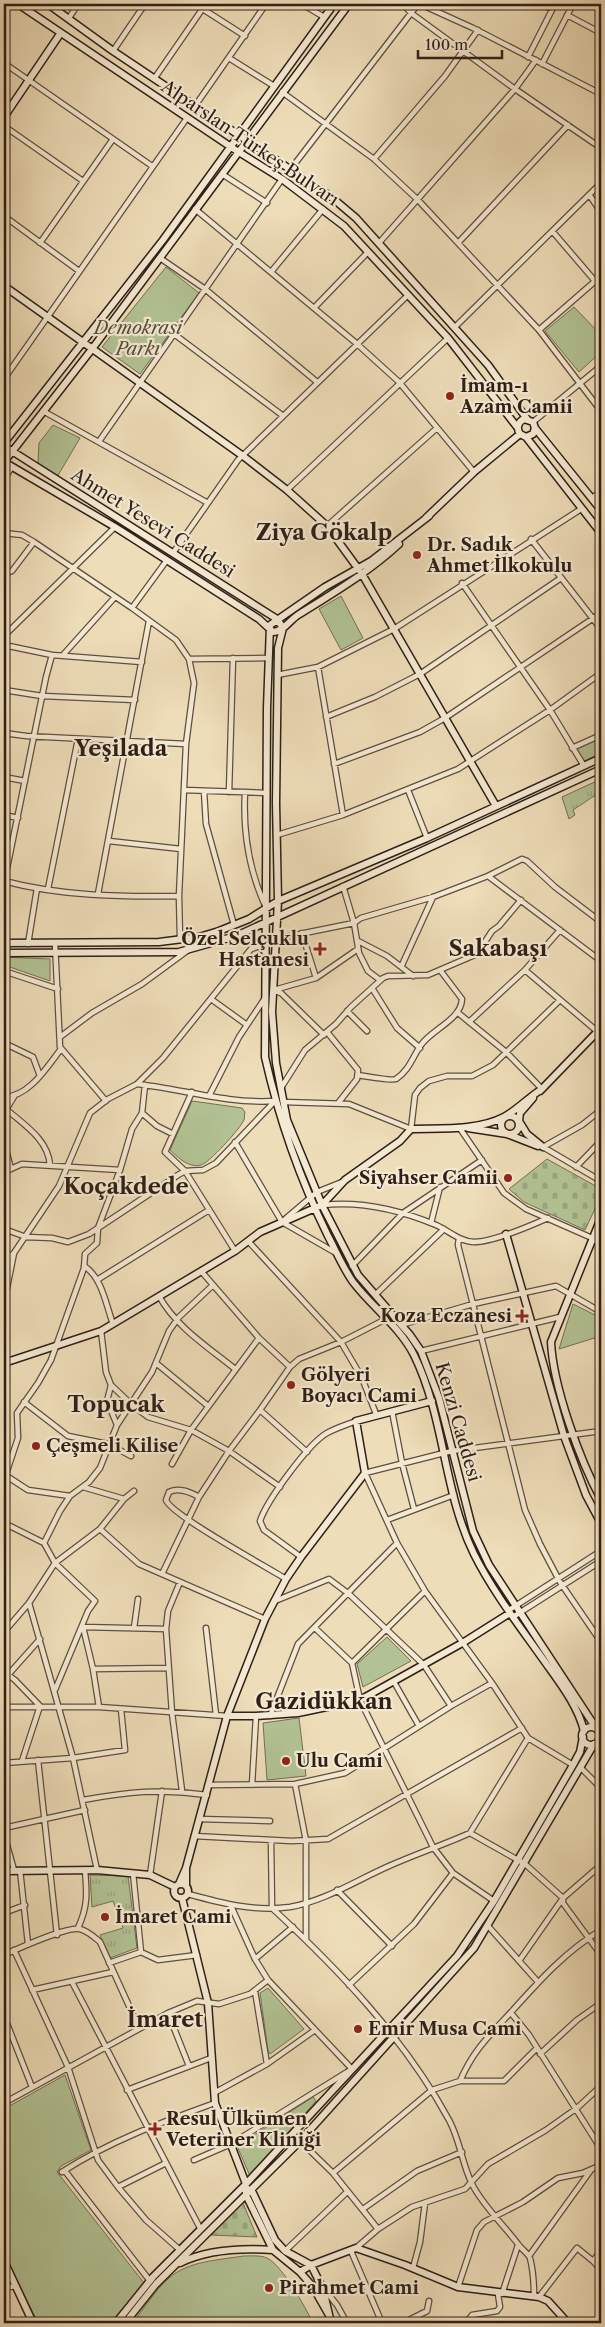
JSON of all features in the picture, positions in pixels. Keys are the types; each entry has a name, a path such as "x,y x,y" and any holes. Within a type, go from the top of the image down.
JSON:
{"main road":[{"name":"Alparslan Türkeş Bulvarı","path":"18,4 186,118 282,179 344,226 448,338 601,533"},
{"name":"Alparslan Türkeş Bulvarı","path":"48,4 154,79 330,196 356,218 488,364 601,510"},
{"path":"4,444 163,240 334,4"},
{"path":"4,462 92,349 221,173 349,4"},
{"path":"4,117 60,34"},
{"path":"4,287 244,456 287,490 327,526 362,574 496,806"},
{"path":"270,629 276,632 283,628 294,617 377,564 474,472 521,433 534,434 532,423 521,420 521,433"},
{"name":"Ahmet Yesevi Caddesi","path":"4,444 277,619 283,628"},
{"name":"Ahmet Yesevi Caddesi","path":"4,462 115,527 259,619 270,629"},
{"path":"266,922 268,658 271,622 371,561 429,516"},
{"path":"276,918 278,901 277,675 278,648 283,628"},
{"path":"4,943 159,942 199,937 234,925 278,901 427,838 601,758"},
{"path":"4,953 179,952 236,936 601,769"},
{"name":"Kenzi Caddesi","path":"276,918 272,1012 276,1063 287,1120 322,1204 352,1266 421,1350 439,1398 473,1531 489,1565 600,1732"},
{"name":"Kenzi Caddesi","path":"266,922 263,948 265,1057 275,1101 314,1208 353,1282 386,1319 413,1354 432,1401 459,1518 475,1555 511,1613 562,1686 582,1723 583,1734"},
{"path":"236,936 252,939 263,948"},
{"path":"507,1134 517,1131 520,1113 600,1030"},
{"path":"4,1363 101,1331 235,1251 260,1232 322,1204 345,1180 400,1141 411,1128 459,1127 489,1123 505,1116 542,1089"},
{"path":"505,1116 513,1116 519,1121 527,1134 542,1147"},
{"path":"505,1116 501,1126 507,1134"},
{"path":"459,1127 507,1134 542,1147"},
{"path":"601,1218 551,1342 552,1361 574,1436 601,1499"},
{"path":"506,1234 564,1436 586,1495 601,1523"},
{"path":"185,1896 174,1894 180,1886 186,1868 227,1716 265,1619 286,1579 301,1557 365,1473 356,1421 376,1414 432,1401"},
{"path":"227,1716 270,1716 317,1710 360,1700 464,1642 511,1613"},
{"path":"116,2323 150,2281 200,2228 246,2184 457,1956 494,1901 573,1766 580,1752 583,1734 591,1727 600,1732 597,1744 488,1926 461,1963 300,2141 156,2284 125,2323"},
{"path":"583,1734 588,1744 597,1744"},
{"path":"4,1871 97,1870 150,1875 180,1886 185,1896 208,2003 214,2094 246,2184 246,2195 273,2250 300,2272 314,2287 329,2315"},
{"path":"246,2184 252,2190 275,2240 285,2251 311,2265 322,2287 331,2323"},
{"path":"175,2266 192,2257 246,2248 273,2250"},
{"path":"300,2272 311,2265 353,2250 413,2268 458,2287 500,2294 536,2297 548,2301 568,2323"},
{"path":"4,2261 33,2323"}],"street":[{"path":"69,18 78,4"},
{"path":"113,51 145,4"},
{"path":"196,4 244,36"},
{"path":"195,106 266,4"},
{"path":"302,4 324,17"},
{"path":"403,4 515,89 601,148"},
{"path":"290,170 419,4 478,30 601,94"},
{"path":"540,4 552,9"},
{"path":"528,57 555,4"},
{"path":"542,64 573,4"},
{"path":"154,79 203,8"},
{"path":"567,15 601,34"},
{"path":"374,159 445,76 478,30"},
{"path":"229,58 274,86"},
{"path":"379,243 515,89 536,60"},
{"path":"4,63 152,166"},
{"path":"282,92 374,159 418,200 498,284 538,330 601,411"},
{"path":"4,379 186,118"},
{"path":"458,243 568,125"},
{"path":"4,126 83,182"},
{"path":"40,243 113,139"},
{"path":"221,173 267,203"},
{"path":"100,440 282,179"},
{"path":"455,327 590,196 601,183"},
{"path":"590,196 601,212"},
{"path":"196,209 356,342 399,382 474,472"},
{"path":"271,272 323,209"},
{"path":"4,216 79,271"},
{"path":"552,232 595,281"},
{"path":"314,308 368,252"},
{"path":"160,258 205,289 317,382"},
{"path":"538,330 601,276"},
{"path":"173,553 238,460 356,342 408,294"},
{"path":"174,334 282,415"},
{"path":"287,490 399,382 448,338"},
{"path":"532,423 601,366"},
{"path":"43,411 100,440 208,503"},
{"path":"327,526 438,428"},
{"path":"4,479 12,467"},
{"path":"592,498 601,491"},
{"path":"277,675 318,667 394,629 462,583 581,509"},
{"path":"4,636 72,567 115,527"},
{"path":"4,533 22,535 72,567 176,640 189,659 194,683 186,744 179,896 180,939"},
{"path":"531,539 601,629"},
{"path":"4,574 12,571 34,542"},
{"path":"132,608 167,560"},
{"path":"326,717 420,674 562,578"},
{"path":"462,583 550,710 584,766"},
{"path":"63,655 115,597"},
{"path":"334,764 420,732 445,718 601,613"},
{"path":"98,894 128,742 149,621"},
{"path":"4,645 52,656 63,655 142,662"},
{"path":"52,656 4,882 37,888 122,896 179,896"},
{"path":"229,792 232,658"},
{"path":"189,659 268,658"},
{"path":"318,667 342,815"},
{"path":"277,835 342,815 408,790 470,762 601,674"},
{"path":"4,690 42,696 135,700"},
{"path":"4,733 78,739 186,744"},
{"path":"572,748 601,735"},
{"path":"48,889 78,739"},
{"path":"4,777 25,781"},
{"path":"184,790 267,793"},
{"path":"408,790 427,838"},
{"path":"204,791 206,824 234,925"},
{"path":"245,792 244,823 259,892 267,908"},
{"path":"4,815 18,818"},
{"path":"109,841 181,849"},
{"path":"275,938 354,923 361,918 433,897 488,876 522,859 527,861 555,888 601,922"},
{"path":"488,876 601,961"},
{"path":"342,886 354,923 363,964 380,980"},
{"path":"28,944 37,888"},
{"path":"402,965 433,897"},
{"path":"281,1089 305,1050 326,1034 380,980 388,976 428,975 477,954 488,936 521,900"},
{"path":"469,1022 525,970 560,930"},
{"path":"302,933 316,978"},
{"path":"4,1262 14,1253 26,1237 59,1186 90,1113 106,1101 137,1084 164,1058 251,950 252,939"},
{"path":"358,941 402,965 413,976"},
{"path":"55,944 61,1049 106,1101"},
{"path":"251,950 263,948"},
{"path":"339,1102 358,1075 356,1067 326,1034 281,993 274,990 316,978 358,948"},
{"path":"60,1037 92,1013 142,984 189,950"},
{"path":"358,1075 378,1076 389,1080 396,1079 406,1070 422,1044 457,1012 462,1004 462,999 440,970"},
{"path":"525,970 559,1001 600,1030"},
{"path":"4,971 58,988"},
{"path":"372,988 396,1028 420,1048"},
{"path":"208,1096 247,1025 265,998"},
{"path":"211,999 247,1025"},
{"path":"283,1102 339,1102 349,1104 411,1128 415,1095 420,1088 429,1081 447,1076 472,1076 493,1065 559,1001"},
{"path":"347,1011 367,1031"},
{"path":"457,1012 506,1052 542,1089"},
{"path":"4,1043 33,1057 40,1076"},
{"path":"4,1097 22,1092 40,1076 61,1049"},
{"path":"137,1084 254,1102 275,1101"},
{"path":"70,1496 28,1490 5,1474 18,1438 17,1413 51,1360 84,1266 85,1254 97,1243 98,1228 120,1170 132,1129 142,1113 145,1085"},
{"path":"192,1092 165,1152 185,1171 235,1251"},
{"path":"15,1095 5,1111 41,1140 47,1150 50,1165"},
{"path":"4,1229 26,1237 52,1238 68,1242 98,1228 185,1171 203,1170 216,1163 275,1101"},
{"path":"542,1147 582,1125 601,1110"},
{"path":"142,1113 157,1126 173,1134"},
{"path":"459,1127 504,1193 526,1209 592,1238 601,1245"},
{"path":"576,1166 601,1140"},
{"path":"4,1142 11,1169"},
{"path":"235,1142 282,1222 337,1254"},
{"path":"542,1147 601,1181"},
{"path":"352,1266 403,1213 482,1160"},
{"path":"4,1172 22,1164 120,1170"},
{"path":"282,1222 317,1192 345,1180"},
{"path":"431,1223 440,1188"},
{"path":"322,1204 355,1204 403,1213 431,1223 459,1238 474,1242 506,1234 548,1218"},
{"path":"97,1280 209,1210"},
{"path":"375,1295 444,1229"},
{"path":"459,1238 458,1245 510,1443 525,1510 558,1579 601,1639"},
{"path":"248,1241 341,1342 362,1378 376,1414"},
{"path":"4,1303 14,1253"},
{"path":"84,1266 92,1271 97,1280 113,1324"},
{"path":"201,1271 259,1338 290,1366"},
{"path":"44,1543 70,1496 83,1487 100,1468 117,1424 132,1405 156,1363 169,1331 176,1321 213,1285"},
{"path":"401,1325 473,1304 556,1286 601,1312"},
{"path":"159,1296 167,1311 176,1321 235,1369"},
{"path":"421,1350 531,1323 560,1318"},
{"path":"162,1574 199,1497 229,1451 290,1366 299,1359 341,1342 386,1319"},
{"path":"101,1331 106,1372 111,1384 132,1405 148,1417 191,1430 229,1451 280,1487"},
{"path":"172,1464 191,1430 259,1338"},
{"path":"156,1363 208,1406"},
{"path":"111,1384 107,1401 117,1424"},
{"path":"24,1402 68,1436 108,1444 132,1456"},
{"path":"260,1410 307,1452"},
{"path":"392,1410 402,1463 414,1509"},
{"path":"301,1557 264,1530 260,1521 264,1508 307,1452 326,1433 356,1421"},
{"path":"573,1766 528,1738 464,1642 425,1591 397,1543 365,1473 452,1451 601,1431"},
{"path":"83,1487 124,1499"},
{"path":"199,1497 186,1491 175,1490 169,1492 167,1496 168,1505 188,1520 286,1579"},
{"path":"4,1632 29,1604 55,1563 100,1529 124,1499 134,1491"},
{"path":"387,1520 454,1495"},
{"path":"4,1523 44,1543 55,1563 94,1601 88,1611 55,1691"},
{"path":"100,1529 139,1564 265,1619"},
{"path":"270,1716 298,1644 397,1543"},
{"path":"511,1613 515,1606 601,1551"},
{"path":"511,1613 520,1612 601,1561"},
{"path":"274,1602 329,1578 349,1594 424,1665 451,1706"},
{"path":"180,1582 168,1611 166,1629 172,1713 182,1791"},
{"path":"352,1663 425,1591"},
{"path":"134,1628 138,1599"},
{"path":"29,1604 73,1758 97,1870"},
{"path":"83,1627 166,1629"},
{"path":"83,1627 93,1669 99,1707"},
{"path":"206,1628 216,1715"},
{"path":"315,1628 352,1663 360,1700 434,1848 453,1873 494,1901"},
{"path":"40,1639 6,1674 15,1680 40,1706"},
{"path":"93,1669 168,1668"},
{"path":"394,1682 419,1726"},
{"path":"209,1785 295,1784 345,1773 451,1706 492,1683"},
{"path":"22,1762 40,1706"},
{"path":"4,1707 99,1707 227,1716"},
{"path":"4,1762 73,1758 125,1750 122,1709"},
{"path":"252,1786 256,1716"},
{"path":"194,1836 306,1841 328,1839 522,1728"},
{"path":"185,1896 231,1906 272,1908 308,1903 470,1832 528,1738"},
{"path":"38,1760 57,1935"},
{"path":"581,1768 601,1788"},
{"path":"295,1784 306,1841 308,1903 306,1939"},
{"path":"83,1800 130,1791 182,1791 207,1795"},
{"path":"150,1875 162,1791"},
{"path":"4,1828 85,1810"},
{"path":"200,1819 270,1821"},
{"path":"470,1832 525,1864 563,1898 563,1903 601,1954"},
{"path":"4,1834 17,1870 25,1905 28,1944"},
{"path":"271,1840 272,1908 306,1939 349,1984 393,2036 432,2090 450,2122 472,2184 495,2218 529,2256 536,2297"},
{"path":"518,1961 563,1898 601,1865"},
{"path":"78,1928 88,1899 86,1870"},
{"path":"349,1984 414,1924 453,1873"},
{"path":"132,1874 141,1952"},
{"path":"337,1890 392,1946"},
{"path":"4,1913 25,1905"},
{"path":"194,2160 231,2144 352,2069 268,1980 255,1959 231,1906"},
{"path":"488,1926 538,1982"},
{"path":"4,1955 28,1944 78,1928 88,1933 100,1942 139,2028"},
{"path":"255,1959 293,1928"},
{"path":"460,2081 469,2060 487,2036 538,1982 577,1945 601,1930"},
{"path":"14,1950 68,2067 98,2160 118,2188 146,2220 180,2250"},
{"path":"109,1963 141,1952 158,1960 198,1955"},
{"path":"32,1990 113,1972"},
{"path":"4,2103 168,2013 197,2001 219,2004 255,1991 268,1980"},
{"path":"72,1982 107,2046 146,2128 200,2228"},
{"path":"255,1991 267,2064"},
{"path":"540,2054 577,2020 601,2003"},
{"path":"511,2012 537,2048 601,2149"},
{"path":"168,2013 189,2066"},
{"path":"4,2017 32,2087"},
{"path":"214,2094 267,2064 316,2030"},
{"path":"332,2173 432,2090 460,2081 504,2081 537,2048"},
{"path":"127,2090 211,2058"},
{"path":"382,2323 353,2250 378,2229 412,2207 458,2192 472,2184 488,2164 546,2130 576,2108 601,2086"},
{"path":"150,2281 64,2172 96,2152 146,2128 216,2103"},
{"path":"300,2141 332,2173 378,2229"},
{"path":"364,2210 417,2171 462,2152"},
{"path":"118,2188 166,2164"},
{"path":"458,2287 477,2230 484,2222 524,2202 558,2178 584,2174 601,2165"},
{"path":"529,2256 592,2170"},
{"path":"285,2251 347,2192"},
{"path":"413,2268 420,2242 424,2203"},
{"path":"466,2323 472,2315 497,2311 500,2307 500,2294 518,2245"},
{"path":"536,2297 578,2248 601,2270"},
{"path":"593,2261 601,2251"},
{"path":"4,2288 16,2286"},
{"path":"322,2287 347,2323"},
{"path":"403,2323 427,2311 429,2301"}],"green space":[{"name":"Demokrasi Parkı","path":"166,267 199,293 140,374 102,347"},
{"path":"574,307 601,335 601,352 579,372 545,331"},
{"path":"53,425 80,438 57,477 38,463 39,443"},
{"path":"341,596 363,638 341,650 319,609"},
{"path":"601,738 601,753 584,761 576,748"},
{"path":"601,779 601,799 594,796 573,810 575,815 569,819 562,797"},
{"path":"4,957 50,959 50,981 4,965"},
{"path":"192,1101 242,1108 245,1112 244,1120 237,1131 211,1158 205,1163 196,1166 184,1162 170,1150"},
{"path":"547,1159 601,1189 601,1196 585,1230 524,1202 509,1189"},
{"path":"573,1304 601,1318 601,1336 559,1349"},
{"path":"387,1637 411,1661 363,1687 357,1664"},
{"path":"299,1718 306,1776 267,1780 263,1723"},
{"path":"90,1875 128,1876 137,1948 110,1958 100,1935 123,1928 113,1901 92,1907"},
{"path":"268,1988 304,2029 270,2054 260,1993"},
{"path":"65,2075 91,2150 61,2166 57,2172 144,2283 110,2323 38,2323 4,2254 4,2109"},
{"path":"313,2097 316,2101 250,2176 237,2146"},
{"path":"243,2203 257,2237 211,2235"},
{"path":"243,2256 262,2256 273,2262 293,2287 313,2323 132,2323 159,2288 177,2272 204,2262"}],"place":[{"name":"İmam-ı Azam Camii","path":"450,396"},
{"name":"Dr. Sadık Ahmet İlkokulu","path":"417,555"},
{"name":"Özel Selçuklu Hastanesi","path":"320,949"},
{"name":"Siyahser Camii","path":"508,1178"},
{"name":"Koza Eczanesi","path":"522,1316"},
{"name":"Gölyeri Boyacı Cami","path":"291,1385"},
{"name":"Çeşmeli Kilise","path":"36,1446"},
{"name":"Ulu Cami","path":"286,1761"},
{"name":"İmaret Cami","path":"105,1917"},
{"name":"Emir Musa Cami","path":"358,2029"},
{"name":"Resul Ülkümen Veteriner Kliniği","path":"155,2129"},
{"name":"Pirahmet Cami","path":"269,2288"}],"district":[{"name":"Ziya Gökalp","path":"324,532"},
{"name":"Yeşilada","path":"121,748"},
{"name":"Sakabaşı","path":"498,948"},
{"name":"Koçakdede","path":"126,1186"},
{"name":"Topucak","path":"116,1404"},
{"name":"Gazidükkan","path":"324,1701"},
{"name":"İmaret","path":"165,2019"}]}
